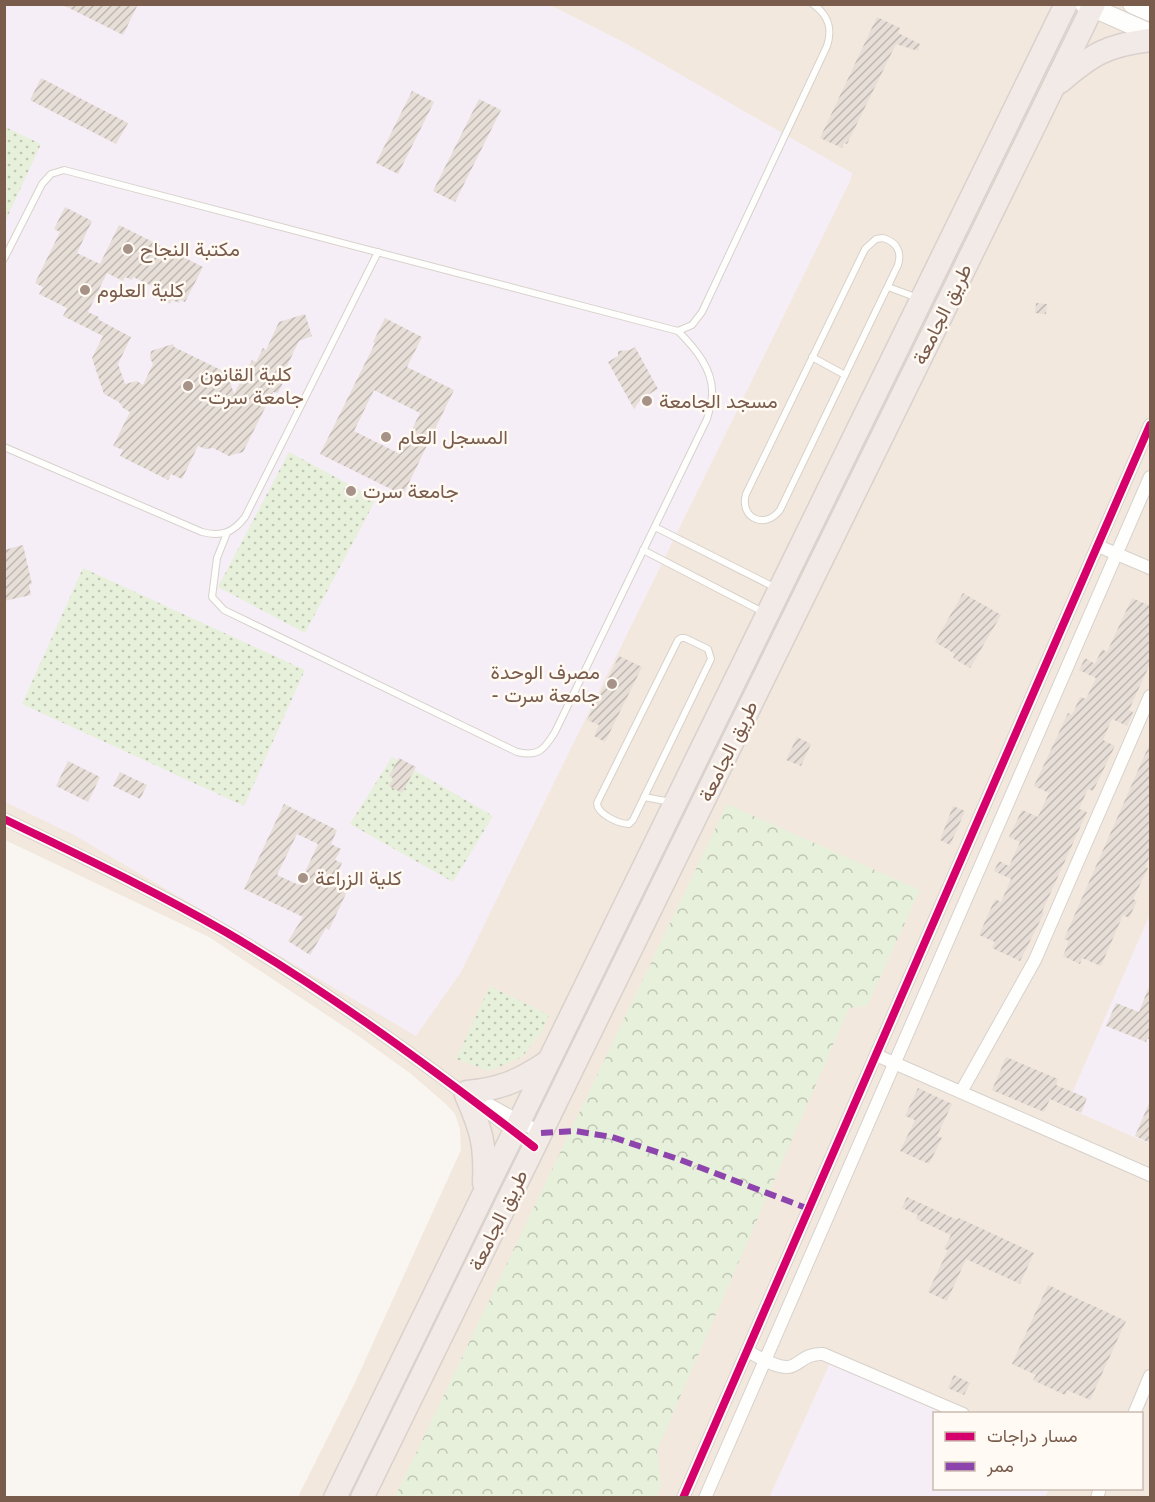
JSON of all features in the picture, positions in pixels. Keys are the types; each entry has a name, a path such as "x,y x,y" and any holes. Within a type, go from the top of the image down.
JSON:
{"highway":[{"name":"طريق الجامعة","path":"335,1497 1066,4"},
{"name":"طريق الجامعة","path":"362,1497 1052,88 1090,6"},
{"path":"1052,88 1077,67 1104,50 1119,44 1150,40"},
{"path":"484,1193 486,1160 484,1142 480,1127 462,1090 491,1090 507,1085 547,1062"}],"street":[{"path":"1132,4 1150,12"},
{"path":"1090,6 1150,33"},
{"path":"683,1497 1150,425"},
{"path":"705,1497 1150,477"},
{"path":"1098,546 1150,568"},
{"path":"961,1092 1035,960 1150,696"},
{"path":"4,819 224,931 282,967 537,1140"},
{"path":"876,1055 1150,1175"},
{"path":"747,1351 787,1367 806,1356 823,1354 961,1412"},
{"path":"1134,1412 1150,1376"}],"lane":[{"path":"678,331 692,325 702,312 827,46 830,37 827,19 813,4"},
{"path":"4,259 42,184 51,174 64,170 678,331 696,349 707,370 712,395 707,419 555,732 540,751 528,755 516,752 224,610 212,597 217,558 227,533"},
{"path":"876,239 890,240 899,251 900,258 888,287 780,510 769,519 762,521 755,519 745,508 746,494 812,357 865,249 876,239"},
{"path":"4,447 202,532 214,535 227,533 237,527 245,517 378,252"},
{"path":"888,287 922,299"},
{"path":"812,357 845,375"},
{"path":"655,526 779,590"},
{"path":"643,550 767,614"},
{"path":"685,638 708,649 711,659 644,797 633,820 627,825 600,812 597,808 597,803 678,640 685,638"},
{"path":"644,797 674,803"}],"shaded area":[{"path":"4,5 1150,5 1150,1497 298,1497 353,1387 461,1150 460,1129 455,1114 447,1105 411,1074 360,1037 209,937 5,840"},
{"name":"جامعة سرت","path":"4,5 550,5 629,45 852,173 461,972 416,1036 74,835 5,802"},
{"path":"1150,914 1150,1144 1066,1107"},
{"path":"830,1363 940,1412 933,1412 933,1490 1049,1490 1045,1498 769,1498"}],"green space":[{"path":"5,127 41,144 5,222"},
{"path":"289,452 376,499 305,633 218,587"},
{"path":"83,568 305,670 244,806 22,704"},
{"path":"392,757 493,816 453,882 350,824"},
{"path":"727,804 920,890 867,1006 849,1008 657,1450 661,1486 656,1497 395,1497"},
{"path":"490,986 549,1015 543,1030 522,1057 489,1071 456,1059"}],"building":[{"path":"61,4 138,4 123,35"},
{"path":"877,17 900,28 898,33 920,44 918,51 896,44 847,144 844,143 842,148 820,138"},
{"path":"41,78 128,123 116,144 30,100"},
{"path":"412,91 434,102 398,174 376,163"},
{"path":"479,99 501,110 455,202 433,191"},
{"path":"65,207 92,221 77,253 100,264 119,225 203,267 185,302 180,300 179,303 172,300 170,304 158,298 160,294 152,290 154,287 133,277 132,280 125,277 123,281 107,273 88,312 131,337 118,364 125,384 137,381 143,385 153,364 150,358 151,351 173,344 174,347 223,371 226,370 234,394 252,360 256,362 263,348 266,350 279,322 305,314 312,336 299,341 284,372 287,375 278,393 273,392 243,452 229,456 213,448 205,449 198,446 182,479 171,474 168,480 120,456 123,450 113,446 130,412 119,402 104,394 92,358 103,336 63,316 67,308 39,294 43,287 35,283 60,232 54,229"},
{"path":"1036,303 1047,304 1046,314 1035,313"},
{"path":"385,318 422,337 407,367 454,390 403,495 320,454 375,343 373,342","holes":["374,390 420,413 400,454 354,431"]},
{"path":"635,347 658,389 642,398 634,409 608,362 618,356 618,351"},
{"path":"23,545 32,584 29,585 31,595 4,601 4,550"},
{"path":"963,593 1001,615 970,668 953,658 955,654 935,642"},
{"path":"1132,598 1150,606 1150,664 1129,710 1133,712 1127,726 1112,719 1103,740 1115,746 1093,791 1088,789 1079,809 1087,812 1042,912 1044,913 1020,961 992,948 995,942 979,935 995,899 1001,902 1011,879 994,871 999,861 1009,866 1020,842 1009,837 1022,810 1038,817 1049,793 1034,786 1068,713 1072,715 1080,697 1086,699 1096,678 1079,670 1085,658 1095,664 1102,649 1107,652"},
{"path":"619,656 642,667 605,742 594,736 599,725 587,720"},
{"path":"797,737 811,744 801,766 786,760"},
{"path":"1150,743 1150,856 1145,867 1148,868 1133,899 1137,901 1129,918 1123,915 1101,966 1082,958 1080,964 1063,956 1069,941 1064,939"},
{"path":"399,758 416,767 402,793 389,786 393,778 389,776"},
{"path":"68,761 100,777 88,802 56,786"},
{"path":"120,772 147,785 140,799 113,786"},
{"path":"284,804 337,830 331,844 341,849 335,860 342,863 334,880 349,887 329,930 326,928 310,955 288,941 303,917 244,889","holes":["297,834 318,844 299,885 277,875"]},
{"path":"953,806 965,811 950,845 940,840"},
{"path":"1150,984 1150,1040 1147,1038 1146,1042 1106,1026 1116,1003 1139,1012"},
{"path":"1006,1057 1058,1079 1056,1085 1087,1098 1081,1113 1050,1099 1044,1112 992,1090"},
{"path":"918,1088 952,1104 937,1136 942,1138 929,1164 900,1151 915,1120 905,1116"},
{"path":"1150,1101 1150,1143 1135,1136"},
{"path":"907,1197 1034,1253 1020,1284 966,1259 947,1301 928,1292 948,1250 944,1249 951,1235 916,1219 918,1215 902,1208"},
{"path":"1048,1285 1126,1321 1090,1400 1067,1390 1065,1395 1033,1380 1036,1375 1012,1364"},
{"path":"954,1375 970,1383 964,1395 948,1388"}],"marked path":[{"path":"541,1133 575,1131 612,1137 678,1159 809,1209"}],"cycle path":[{"path":"683,1498 1150,425"},
{"path":"4,819 170,901 264,955 382,1034 534,1147"}],"place":[{"name":"مكتبة النجاح","path":"128,249"},
{"name":"كلية العلوم","path":"85,290"},
{"name":"كلية القانون -جامعة سرت","path":"188,386"},
{"name":"مسجد الجامعة","path":"647,401"},
{"name":"المسجل العام","path":"386,437"},
{"name":"جامعة سرت","path":"351,491"},
{"name":"مصرف الوحدة - جامعة سرت","path":"612,684"},
{"name":"كلية الزراعة","path":"303,878"}]}
